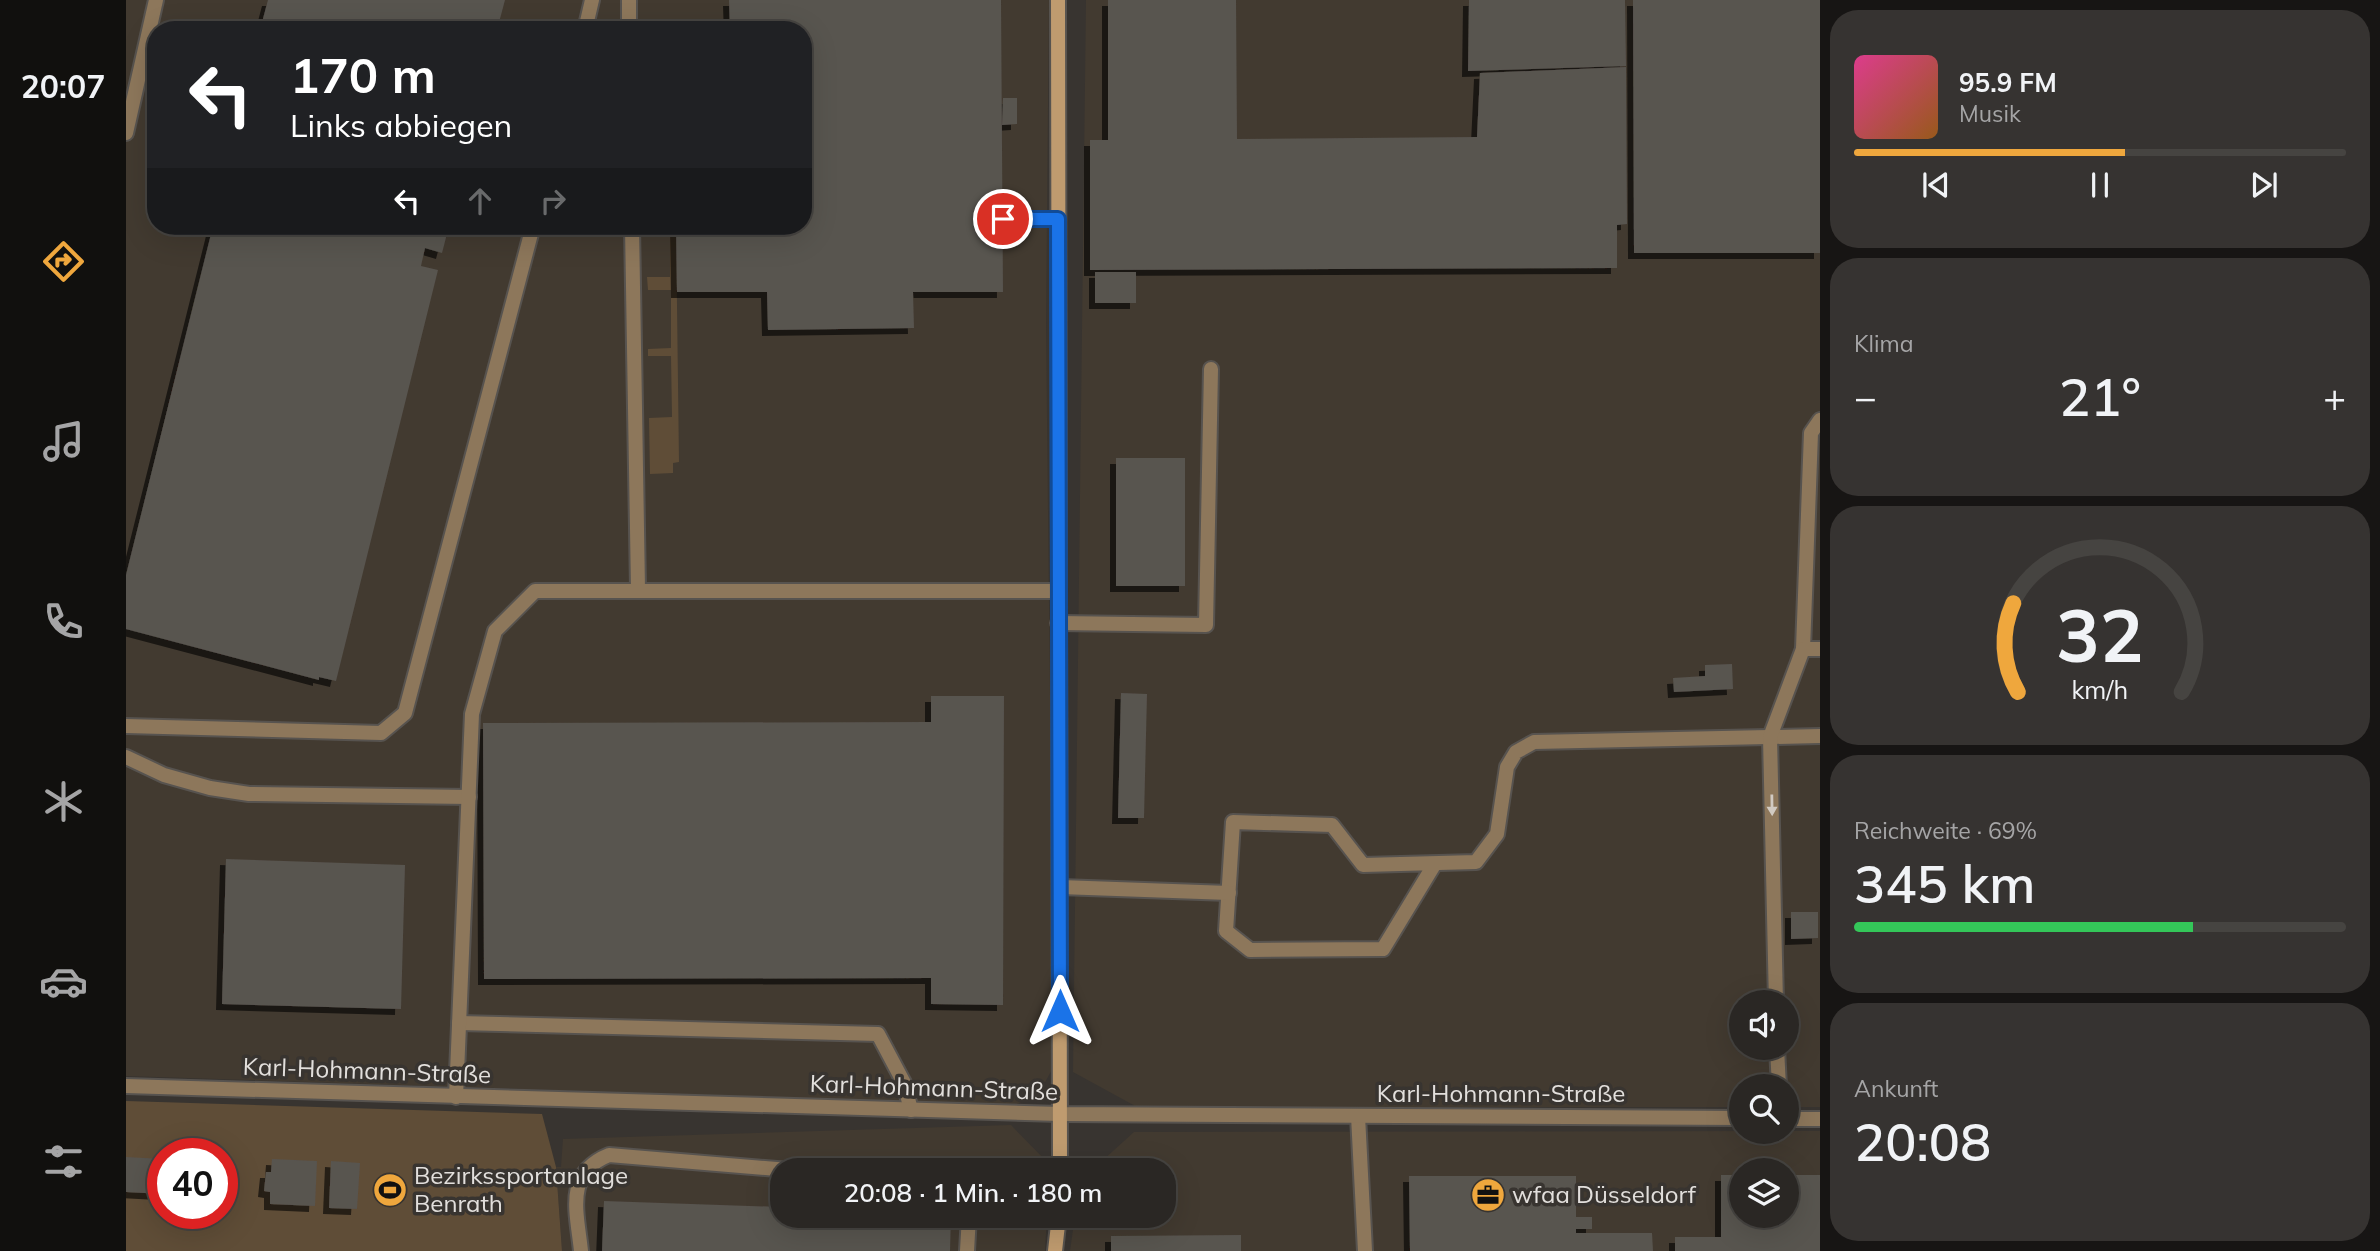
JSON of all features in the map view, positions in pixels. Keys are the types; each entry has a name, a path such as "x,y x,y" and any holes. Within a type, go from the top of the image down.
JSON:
{"street":[{"path":"151,21 156,0"},
{"path":"586,21 592,0"},
{"path":"629,0 629,21"},
{"path":"1058,0 1060,1158"},
{"path":"126,133 147,40"},
{"path":"1003,219 1058,219"},
{"path":"126,726 381,733 405,713 531,235"},
{"path":"632,235 638,589"},
{"path":"1058,623 1206,625 1211,369"},
{"path":"1776,990 1770,737 1803,649 1811,433 1820,420"},
{"path":"456,1097 472,714 495,631 535,591 638,589 1058,592"},
{"path":"1803,649 1820,649"},
{"path":"1434,865 1383,949 1250,950 1226,931 1233,822 1332,825 1363,864 1434,865 1476,862 1497,834 1507,767 1516,752 1534,742 1820,736"},
{"path":"126,757 164,775 209,788 249,794 469,797"},
{"path":"1059,887 1229,893"},
{"path":"459,1023 878,1034 904,1083 911,1110"},
{"name":"Karl-Hohmann-Straße","path":"126,1086 1060,1114 1729,1118"},
{"path":"1358,1116 1365,1251"},
{"path":"1799,1119 1820,1119"},
{"path":"582,1251 575,1200 580,1176 593,1161 609,1154 770,1168"},
{"path":"967,1251 968,1228"},
{"path":"1055,1251 1058,1228"}],"shaded area":[{"path":"126,0 1049,0 1046,325 1054,1066 1038,1095 1015,1105 126,1076"},
{"path":"1086,0 1820,0 1820,1107 1799,1107 1799,1074 1729,1074 1729,1107 1137,1107 1073,1072"},
{"path":"670,235 676,235 679,462 673,463 673,473 650,474 649,418 672,417 671,356 648,356 648,349 671,348 671,290 648,290 647,277 670,277"},
{"name":"Bezirkssportanlage Benrath","path":"126,1101 542,1114 556,1167 562,1251 126,1251"},
{"path":"1011,1125 1043,1158 770,1158 770,1228 1046,1228 1045,1251 562,1251 556,1167 561,1167 563,1139"},
{"path":"1729,1131 1729,1144 1799,1144 1799,1131 1820,1131 1820,1251 1070,1251 1073,1228 1176,1228 1176,1158 1105,1158 1134,1132"}],"building":[{"path":"268,0 505,0 499,21 262,21"},
{"path":"729,0 1001,0 1003,292 913,292 914,328 768,330 767,292 677,292 676,235 812,235 812,21 730,21"},
{"path":"1108,0 1236,0 1237,139 1477,137 1480,73 1626,67 1627,224 1617,225 1617,268 1090,270 1090,140 1108,140"},
{"path":"1469,0 1625,0 1626,66 1468,71"},
{"path":"1633,0 1820,0 1820,253 1634,253"},
{"path":"1003,98 1017,98 1017,124 1002,125"},
{"path":"211,235 447,235 442,253 425,248 421,266 438,270 336,681 319,677 319,680 126,629 126,575"},
{"path":"1095,272 1136,272 1136,303 1095,303"},
{"path":"1116,458 1185,458 1185,586 1116,586"},
{"path":"1732,664 1733,689 1674,692 1673,678 1705,676 1705,665"},
{"path":"1121,693 1147,694 1144,818 1118,818"},
{"path":"931,696 1004,696 1003,1005 931,1004 931,978 484,979 483,723 931,722"},
{"path":"226,859 405,865 401,1009 222,1004"},
{"path":"1791,912 1818,912 1818,938 1791,939"},
{"path":"126,1157 147,1158 147,1193 126,1192"},
{"path":"272,1159 317,1161 315,1206 270,1204 270,1192 264,1191 266,1172 271,1172"},
{"path":"331,1161 360,1163 357,1209 329,1208"},
{"path":"1721,1175 1729,1175 1729,1228 1799,1228 1799,1175 1820,1175 1820,1251 1675,1251 1675,1237 1721,1237"},
{"path":"1409,1176 1576,1176 1576,1217 1592,1217 1592,1229 1576,1229 1576,1233 1652,1233 1653,1251 1410,1251"},
{"path":"604,1201 770,1207 770,1228 951,1228 950,1251 602,1251"},
{"path":"1241,1235 1241,1251 1111,1251 1111,1236"}],"place":[{"name":"Bezirkssportanlage Benrath","path":"390,1190"},
{"name":"wfaa Düsseldorf","path":"1488,1195"}],"route":[{"path":"1003,219 1058,219 1060,1011"}]}
